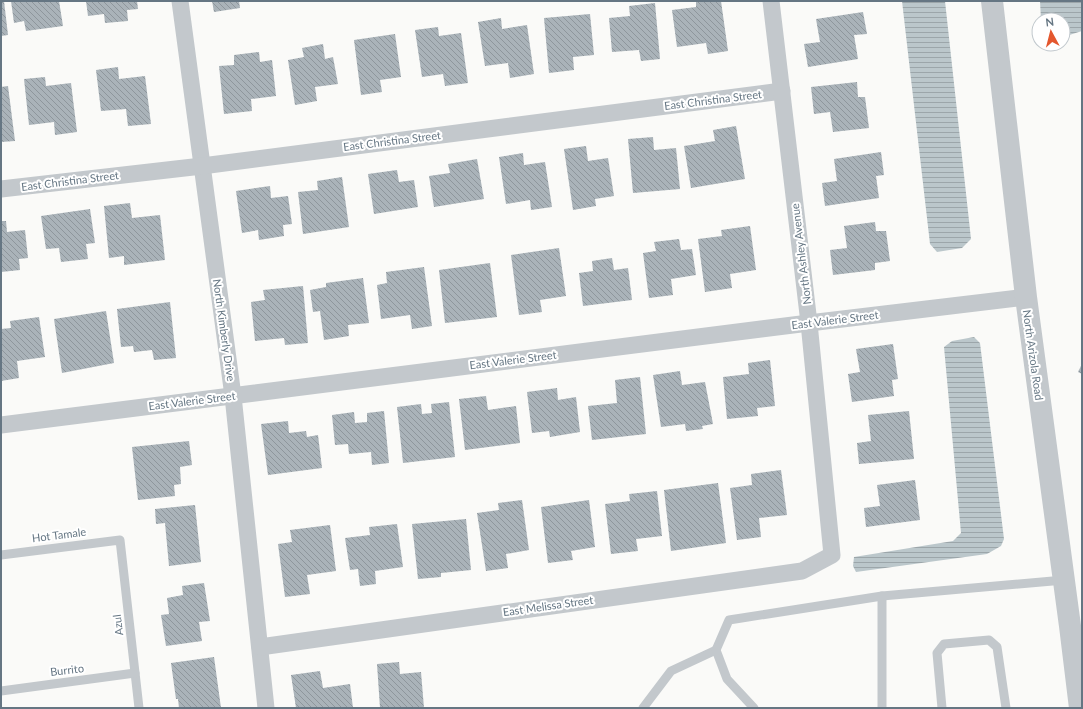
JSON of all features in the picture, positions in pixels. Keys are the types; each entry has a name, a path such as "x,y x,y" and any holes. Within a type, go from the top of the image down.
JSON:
{"street":[{"name":"North Kimberly Drive","path":"180,1 233,396 266,708"},
{"name":"North Ashley Avenue","path":"771,1 809,323 832,555"},
{"name":"North Arizola Road","path":"992,1 1026,297 1064,580 1076,625 1080,708"},
{"name":"East Christina Street","path":"1,188 202,166 782,91"},
{"name":"East Valerie Street","path":"1,425 1026,297"},
{"name":"East Melissa Street","path":"260,646 802,571 832,555"}],"lane":[{"name":"Hot Tamale","path":"1,555 120,540"},
{"name":"Azul","path":"120,540 140,708"},
{"path":"643,708 671,671 716,650 729,620 882,596 1064,580"},
{"path":"882,596 882,708"},
{"path":"942,708 936,653 944,644 989,640 997,647 1006,708"},
{"path":"716,650 727,679 754,708"},
{"name":"Burrito","path":"1,691 135,674"}],"shaded area":[{"path":"902,1 945,1 971,239 962,248 937,252 930,244"},
{"path":"1040,1 1082,1 1082,31 1071,34 1071,12 1041,12"},
{"path":"974,337 980,343 1004,539 1001,546 987,554 856,572 853,566 854,557 953,541 961,533 944,347 952,341"}],"building":[{"path":"1,1 4,1 8,35 1,36"},
{"path":"11,1 59,1 63,26 26,31 24,21 14,23"},
{"path":"86,1 137,1 138,9 127,10 128,21 105,23 104,14 88,16"},
{"path":"212,1 239,1 240,8 214,12"},
{"path":"696,1 721,1 728,51 708,54 706,43 677,47 672,10 696,7"},
{"path":"655,3 660,59 641,61 639,50 612,52 609,18 630,16 629,6"},
{"path":"863,12 867,34 854,35 858,59 808,67 804,44 820,42 816,19"},
{"path":"590,14 594,55 573,57 574,70 549,73 544,18"},
{"path":"501,18 502,29 527,25 534,74 510,78 508,63 485,66 478,22"},
{"path":"438,27 439,36 461,33 468,83 445,86 443,74 422,77 415,30"},
{"path":"395,34 401,77 380,80 382,92 361,95 354,40"},
{"path":"323,44 325,59 333,57 338,84 315,87 317,101 295,105 288,60 304,57 302,48"},
{"path":"259,52 260,62 272,60 276,96 251,99 252,111 224,114 219,66 234,65 234,55"},
{"path":"118,67 119,79 145,76 151,124 128,126 126,109 101,111 96,70"},
{"path":"45,77 46,86 71,83 77,132 55,135 54,122 29,125 24,79"},
{"path":"857,82 858,97 865,97 869,128 833,132 830,112 814,114 811,87"},
{"path":"8,86 15,141 1,142 1,87"},
{"path":"736,126 745,179 691,188 684,146 715,141 713,130"},
{"path":"653,137 654,150 676,148 680,189 633,193 628,139"},
{"path":"586,146 588,161 608,158 614,196 595,199 596,206 573,210 564,149"},
{"path":"881,152 884,175 876,176 879,198 825,206 822,183 837,181 834,159"},
{"path":"523,153 524,165 545,162 552,207 531,210 530,200 506,204 499,157"},
{"path":"477,159 484,199 434,207 429,176 450,173 448,164"},
{"path":"397,170 399,182 414,180 418,207 374,214 368,174"},
{"path":"342,177 349,227 303,234 298,192 318,190 317,181"},
{"path":"270,186 271,198 288,196 292,224 283,225 284,236 259,240 258,230 242,233 236,191"},
{"path":"130,203 132,218 160,215 165,260 124,265 124,256 109,258 104,206"},
{"path":"90,209 95,243 86,244 88,259 61,262 59,248 46,249 41,216"},
{"path":"1,221 6,221 7,232 25,230 28,258 19,259 20,270 1,272"},
{"path":"875,222 876,231 886,231 890,261 875,263 875,270 833,275 830,250 847,248 844,226"},
{"path":"750,226 756,270 730,274 732,288 705,292 698,239 722,236 721,230"},
{"path":"679,239 681,250 692,249 696,275 671,279 673,295 649,298 643,253 656,251 654,242"},
{"path":"559,248 566,296 540,300 542,312 519,315 511,255"},
{"path":"612,258 614,270 628,268 632,300 583,306 579,273 593,271 592,261"},
{"path":"490,263 497,317 445,323 439,270"},
{"path":"424,267 432,326 412,329 410,315 381,319 377,285 387,283 386,272"},
{"path":"363,278 369,323 348,325 349,336 324,340 320,311 313,312 310,290 326,287 326,283"},
{"path":"303,286 308,343 285,345 284,338 255,341 251,302 265,300 263,290"},
{"path":"170,302 176,358 154,360 152,350 134,352 133,346 121,347 117,309"},
{"path":"106,311 114,363 62,373 54,319"},
{"path":"39,317 45,357 17,361 19,378 1,381 1,329 11,328 10,321"},
{"path":"893,344 898,379 892,380 894,396 852,402 848,374 860,372 856,349"},
{"path":"770,360 775,406 757,408 758,416 727,419 723,377 749,374 748,363"},
{"path":"1082,364 1082,374 1078,372"},
{"path":"680,371 682,385 705,382 713,424 702,426 703,429 686,431 685,424 661,427 653,375"},
{"path":"640,377 646,434 592,440 588,406 617,403 615,380"},
{"path":"557,388 558,400 576,397 580,432 550,437 549,431 532,433 527,392"},
{"path":"486,396 488,410 516,406 520,443 465,450 459,399"},
{"path":"449,402 455,457 403,463 397,407 421,404 422,414 432,413 431,404"},
{"path":"384,411 389,463 372,465 371,452 349,454 348,444 335,445 332,415 354,412 355,423 367,422 367,413"},
{"path":"909,411 914,459 859,464 857,443 871,441 868,415"},
{"path":"288,421 289,433 306,431 307,437 318,435 322,468 268,475 261,424"},
{"path":"189,441 192,465 180,467 181,484 174,485 175,496 138,500 132,447"},
{"path":"781,470 787,515 759,518 761,537 737,540 730,488 752,485 751,474"},
{"path":"915,480 920,520 866,527 864,508 880,506 877,485"},
{"path":"718,483 726,543 671,551 664,490"},
{"path":"657,491 662,536 636,539 638,551 611,554 605,504 630,501 629,494"},
{"path":"522,500 529,550 506,554 508,568 486,571 477,513 499,510 498,503"},
{"path":"589,500 595,547 571,551 573,560 548,563 541,507"},
{"path":"195,505 201,562 169,566 165,523 156,524 155,509"},
{"path":"466,519 471,570 441,573 441,577 418,579 412,524"},
{"path":"397,524 403,567 375,571 376,584 360,586 358,569 350,570 345,538 370,535 369,527"},
{"path":"330,525 336,571 307,575 310,594 285,597 278,544 292,542 290,530"},
{"path":"204,583 210,621 199,622 202,641 166,646 161,615 169,614 167,598 183,595 182,586"},
{"path":"214,657 221,708 179,708 178,699 176,699 171,663"},
{"path":"399,662 400,674 421,672 424,708 380,708 377,664"},
{"path":"320,671 323,688 350,684 353,708 296,708 291,675"}]}
